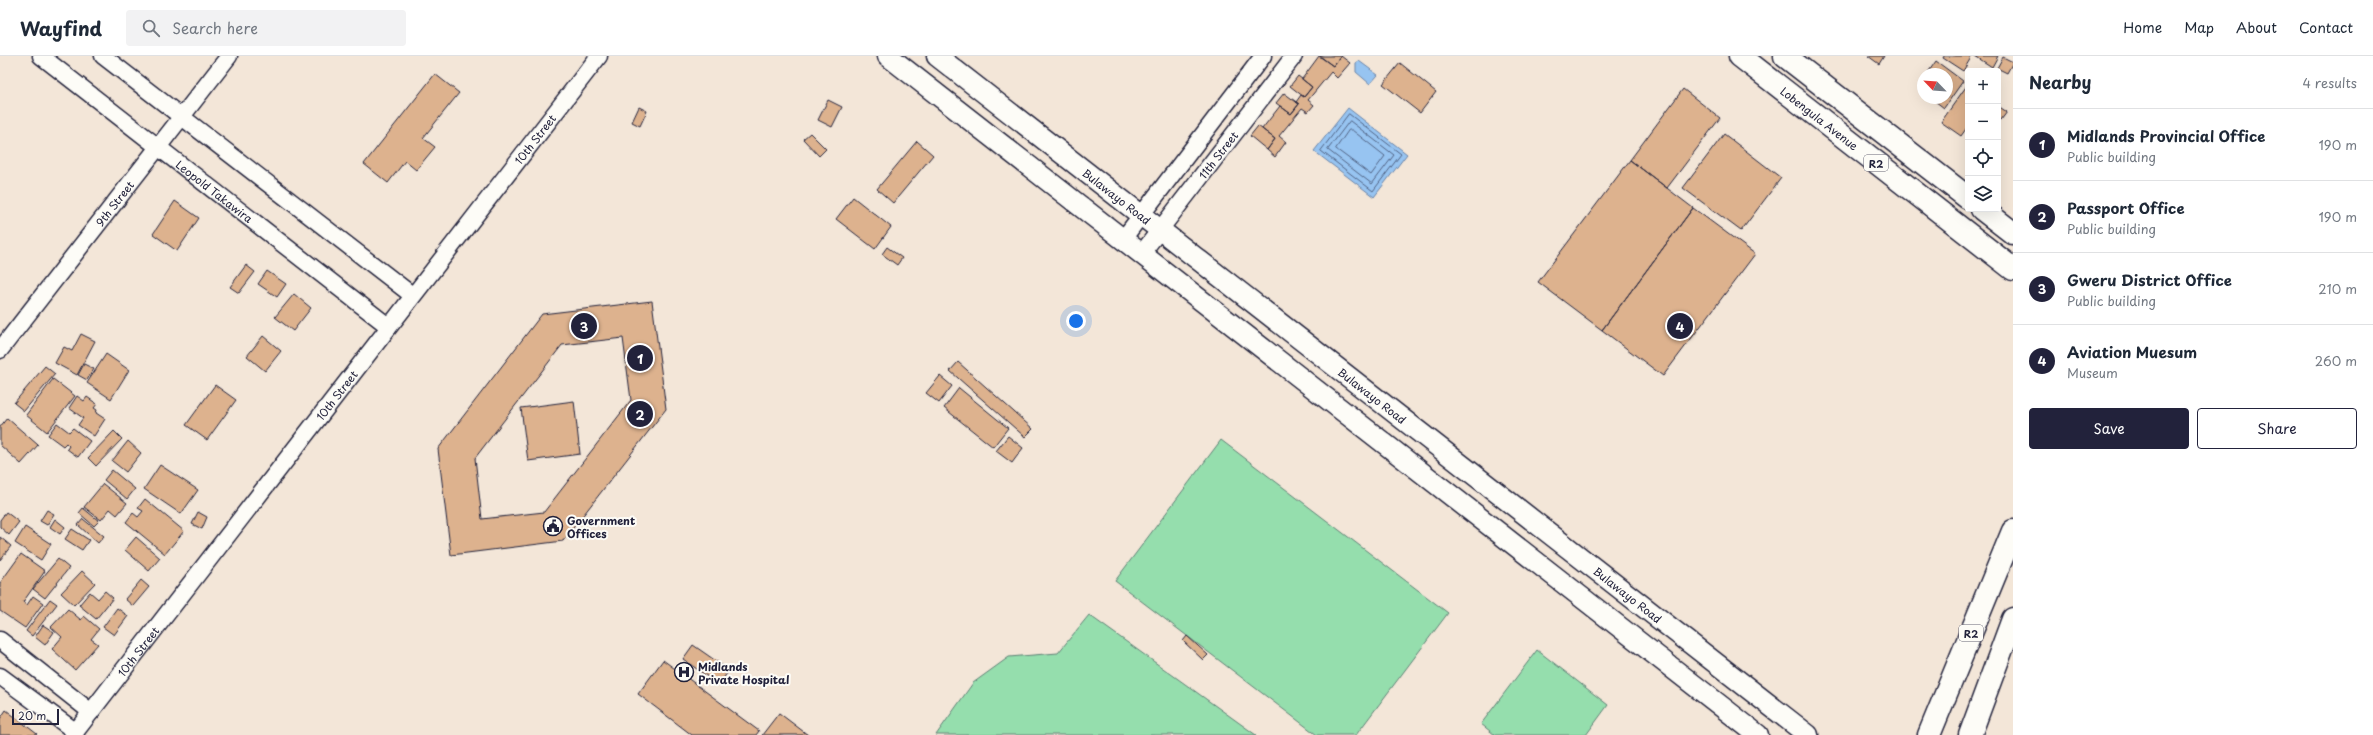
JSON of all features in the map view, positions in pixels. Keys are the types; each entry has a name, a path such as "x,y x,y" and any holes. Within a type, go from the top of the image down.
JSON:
{"highway":[{"name":"Lobengula Avenue","path":"1740,56 2013,269"},
{"name":"R2","path":"1785,56 1965,196"},
{"path":"1986,212 2013,233"},
{"name":"R2","path":"1929,735 2013,531"},
{"path":"1970,735 2013,619"}],"street":[{"name":"Leopold Takawira","path":"41,56 388,326"},
{"path":"104,56 412,295"},
{"name":"9th Street","path":"0,350 229,56"},
{"name":"10th Street","path":"75,733 388,326 599,56"},
{"path":"888,56 1758,735"},
{"name":"Bulawayo Road","path":"937,56 1160,229 1788,729 1808,735"},
{"name":"11th Street","path":"1124,239 1263,56"},
{"name":"11th Street","path":"1142,254 1294,56"},
{"path":"0,640 91,712"},
{"path":"0,676 75,733"}],"green space":[{"path":"1221,440 1448,613 1356,735 1317,735 1115,581"},
{"path":"1089,615 1256,735 936,735 973,683 1009,657 1058,653"},
{"path":"1537,650 1608,705 1586,735 1495,735 1481,724"}],"water":[{"path":"1359,61 1378,75 1370,84 1356,72 1356,63"},
{"path":"1348,108 1407,154 1374,197 1314,151"}],"building":[{"path":"1319,56 1333,66 1341,56 1350,63 1337,78 1331,72 1308,100 1314,105 1308,112 1302,108 1279,136 1286,142 1275,157 1267,150 1275,139 1262,129 1280,106 1291,114 1299,104 1296,102 1301,95 1304,97 1312,87 1302,79"},
{"path":"1320,56 1341,56 1333,66"},
{"path":"1868,56 1884,56 1879,64"},
{"path":"1944,56 1972,56 1963,71 1943,58"},
{"path":"1975,56 1998,56 1992,67"},
{"path":"2003,57 2013,62 2007,73 2001,70 2001,68 1997,68"},
{"path":"1936,61 1945,68 1931,68"},
{"path":"1400,63 1436,92 1420,113 1383,84"},
{"path":"435,74 459,93 423,138 435,147 416,170 405,161 388,183 364,164"},
{"path":"1953,74 1963,81 1953,95"},
{"path":"1298,76 1312,87 1304,97 1290,86"},
{"path":"1965,88 1965,130 1961,136 1941,122"},
{"path":"1683,89 1720,118 1667,188 1630,160"},
{"path":"1284,93 1299,104 1291,114 1276,103"},
{"path":"828,100 842,107 832,127 818,120"},
{"path":"1939,104 1947,104 1944,108"},
{"path":"639,107 647,111 640,126 632,122"},
{"path":"2001,108 2007,112 2001,120"},
{"path":"1258,126 1275,139 1267,150 1250,136"},
{"path":"810,133 826,149 819,156 803,139"},
{"path":"1724,134 1781,178 1741,231 1683,188"},
{"path":"917,141 933,155 893,203 877,189"},
{"path":"1630,160 1693,208 1602,330 1538,282"},
{"path":"853,197 891,227 875,249 836,219"},
{"path":"175,201 199,218 177,251 153,234"},
{"path":"1693,208 1755,254 1663,376 1602,330"},
{"path":"887,247 902,258 897,265 882,254"},
{"path":"246,265 255,272 239,293 230,287"},
{"path":"267,271 286,284 277,297 258,284"},
{"path":"294,294 311,308 293,331 275,317"},
{"path":"652,301 666,409 563,541 451,555 438,449 542,314","holes":["623,338 631,400 544,512 482,519 475,458 562,345"]},
{"path":"81,334 95,341 77,375 55,363 64,347 72,351"},
{"path":"263,336 281,351 265,371 247,356"},
{"path":"106,354 129,370 111,399 87,383"},
{"path":"958,362 1033,429 1025,437 950,371"},
{"path":"84,364 94,369 87,380 78,375"},
{"path":"45,366 55,374 24,411 14,403"},
{"path":"940,376 952,386 939,403 926,393"},
{"path":"53,379 75,396 47,432 26,415"},
{"path":"215,385 236,400 207,440 186,425"},
{"path":"959,388 1008,428 993,447 944,408"},
{"path":"77,396 84,401 87,397 97,404 94,408 97,410 96,413 105,419 94,436 78,425 83,418 69,408"},
{"path":"574,401 580,454 528,461 521,408"},
{"path":"7,418 38,445 21,464 0,445 0,427"},
{"path":"57,423 69,432 73,428 90,441 78,457 67,449 69,446 66,443 63,446 48,435"},
{"path":"114,431 122,439 96,466 88,458"},
{"path":"1008,436 1023,448 1012,463 996,451"},
{"path":"128,441 141,453 126,472 112,461"},
{"path":"160,465 198,490 181,514 144,489"},
{"path":"112,470 135,489 127,499 104,480"},
{"path":"103,484 127,503 117,515 110,509 101,520 84,507"},
{"path":"145,499 184,531 165,554 126,522 133,513 138,517 143,511 138,508"},
{"path":"83,508 99,521 94,526 79,513"},
{"path":"47,510 54,514 47,525 40,521"},
{"path":"6,512 19,522 9,535 0,527 0,520"},
{"path":"198,512 207,517 202,529 192,524"},
{"path":"55,519 65,527 60,534 50,527"},
{"path":"83,519 104,536 98,543 78,525"},
{"path":"25,527 51,544 41,560 15,543"},
{"path":"72,529 89,540 82,550 65,539"},
{"path":"0,537 11,546 0,560"},
{"path":"136,537 160,558 149,571 125,550"},
{"path":"21,554 45,571 23,602 27,605 33,596 43,603 25,628 0,611 0,583"},
{"path":"58,559 69,568 45,598 33,589"},
{"path":"82,571 95,583 74,605 61,593"},
{"path":"141,580 149,587 133,606 125,599"},
{"path":"105,591 113,598 96,619 79,605 90,592 98,599"},
{"path":"50,599 57,604 32,636 26,631"},
{"path":"117,608 128,616 114,635 103,627"},
{"path":"68,609 81,620 84,616 99,629 91,639 98,644 75,670 52,649 62,637 51,627"},
{"path":"43,625 54,632 45,645 35,637"},
{"path":"1187,636 1208,655 1203,660 1183,641"},
{"path":"693,645 729,670 719,685 683,659"},
{"path":"663,660 759,731 756,735 692,735 638,694"},
{"path":"6,710 37,734 0,735 0,719"},
{"path":"779,713 808,735 762,735"}],"place":[{"name":"Gweru District Office","path":"584,326"},
{"name":"Aviation Muesum","path":"1680,326"},
{"name":"Midlands Provincial Office","path":"640,358"},
{"name":"Passport Office","path":"640,414"},
{"name":"Government Offices","path":"553,526"},
{"name":"Midlands Private Hospital","path":"684,672"}]}
